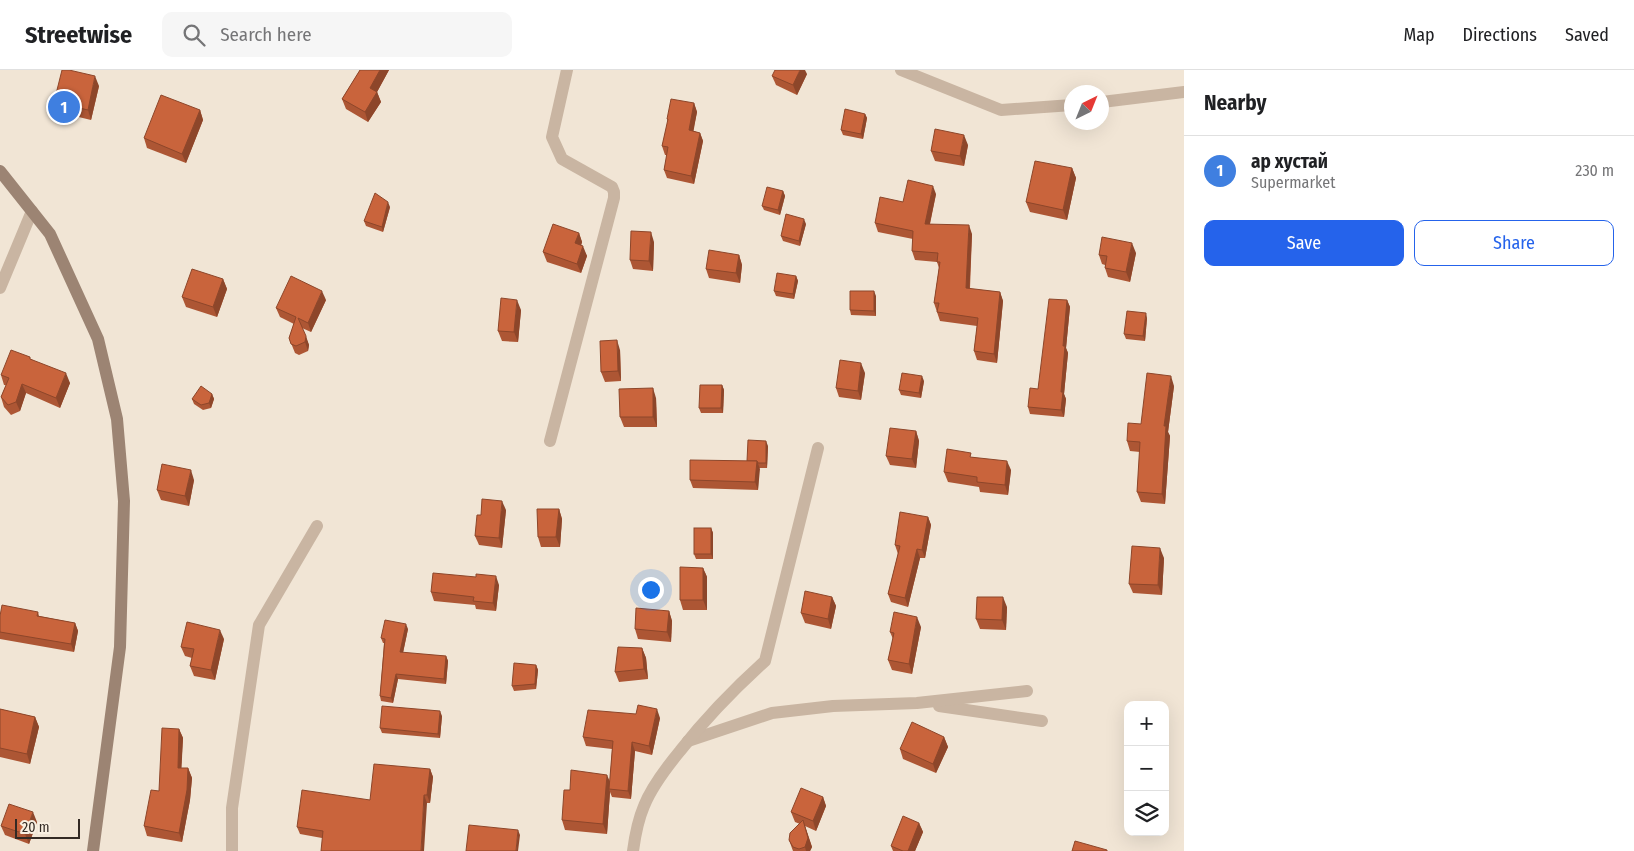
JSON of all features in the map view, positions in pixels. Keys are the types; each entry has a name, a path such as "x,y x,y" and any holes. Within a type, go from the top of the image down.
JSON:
{"main road":[{"path":"0,171 50,234 98,339 117,419 124,501 120,647 94,851"}],"street":[{"path":"550,441 614,198 612,187 562,159 552,136 567,70"},
{"path":"901,70 1001,110 1064,106"},
{"path":"1109,101 1184,92"},
{"path":"0,288 32,212"},
{"path":"633,851 637,828 644,806 663,773 688,741 736,688 765,661 818,448"},
{"path":"232,851 232,808 259,625 317,526"},
{"path":"688,741 772,712 832,706 917,703 1027,691"},
{"path":"917,703 1042,721"}],"building":[{"path":"62,70 95,76 88,110 54,102"},
{"path":"360,70 380,70 370,88 377,92 365,112 342,99"},
{"path":"775,70 800,70 793,85 772,76"},
{"path":"161,95 200,110 182,154 144,138"},
{"path":"671,99 694,103 689,130 700,133 691,176 664,170 668,147 662,146"},
{"path":"845,109 865,114 861,134 841,130"},
{"path":"935,129 964,135 960,156 931,151"},
{"path":"1035,161 1072,168 1063,210 1026,202"},
{"path":"908,180 933,186 925,224 969,225 966,288 1000,292 994,354 974,351 978,318 937,312 939,303 934,303 940,262 937,262 938,253 912,251 913,231 875,223 880,197 903,202"},
{"path":"767,187 783,191 778,210 762,206"},
{"path":"375,193 388,202 382,227 364,221"},
{"path":"786,214 804,219 799,241 781,236"},
{"path":"553,224 579,233 575,243 583,246 577,264 543,252"},
{"path":"631,231 651,232 649,261 630,260"},
{"path":"1102,237 1132,243 1126,272 1105,268 1107,256 1099,255"},
{"path":"709,250 739,255 736,273 706,269"},
{"path":"192,269 223,279 213,307 182,297"},
{"path":"777,273 796,276 793,294 774,291"},
{"path":"291,276 322,291 308,323 298,318 306,336 305,342 296,346 291,344 289,338 296,317 276,308"},
{"path":"850,291 874,291 874,311 850,310"},
{"path":"501,298 517,300 514,332 498,331"},
{"path":"1049,299 1067,300 1061,410 1028,407 1030,388 1038,389"},
{"path":"1127,311 1146,313 1143,336 1124,334"},
{"path":"617,340 618,371 601,372 600,341"},
{"path":"11,350 66,373 56,398 22,384 16,402 8,405 1,397 9,378 1,375"},
{"path":"840,360 861,363 858,391 836,388"},
{"path":"902,373 922,376 919,393 899,390"},
{"path":"1147,373 1171,376 1164,426 1166,426 1162,494 1137,492 1140,442 1127,441 1128,423 1141,424"},
{"path":"700,385 722,385 721,408 699,408"},
{"path":"201,386 212,394 209,403 201,405 192,399"},
{"path":"653,388 653,417 620,417 619,389"},
{"path":"890,428 916,431 912,459 886,456"},
{"path":"748,440 766,441 766,463 747,461"},
{"path":"947,449 971,453 970,457 1007,461 1005,485 977,482 977,477 944,472"},
{"path":"690,460 757,461 755,482 690,480"},
{"path":"162,464 191,470 185,496 157,490"},
{"path":"482,499 502,501 499,538 475,536 477,515 481,515"},
{"path":"537,509 559,509 556,537 538,537"},
{"path":"900,512 928,517 922,550 917,549 905,598 888,594 900,546 895,545"},
{"path":"694,528 711,528 711,554 694,554"},
{"path":"1132,546 1160,548 1158,585 1129,584"},
{"path":"680,567 703,568 703,600 680,600"},
{"path":"433,573 476,577 476,574 496,576 493,603 473,601 474,597 431,592"},
{"path":"805,591 832,597 828,619 801,613"},
{"path":"977,597 1003,597 1002,620 976,619"},
{"path":"2,605 38,612 37,616 75,623 71,644 0,632"},
{"path":"636,608 669,611 667,632 635,629"},
{"path":"894,612 917,617 909,664 888,660 894,633 890,632"},
{"path":"385,620 406,624 400,652 446,656 444,679 396,674 391,698 380,696 385,639 381,638"},
{"path":"187,622 220,630 211,670 190,666 194,649 181,647"},
{"path":"618,647 642,648 644,669 615,672"},
{"path":"514,663 536,665 535,684 512,686"},
{"path":"638,705 657,709 649,746 632,742 628,791 609,789 613,741 583,737 588,710 636,714"},
{"path":"382,706 440,711 438,734 380,728"},
{"path":"0,709 35,717 27,754 0,748"},
{"path":"912,722 944,737 933,764 900,749"},
{"path":"162,728 179,729 178,768 188,768 187,790 179,833 144,826 151,790 159,791"},
{"path":"374,764 430,769 427,795 424,795 421,851 321,851 323,831 297,827 302,790 370,800"},
{"path":"571,770 607,775 603,824 562,820 564,790 570,790"},
{"path":"801,788 823,797 813,821 791,812"},
{"path":"9,804 33,812 25,834 1,826"},
{"path":"903,816 919,823 908,851 891,846"},
{"path":"803,820 808,838 805,847 799,849 793,847 789,840 790,833"},
{"path":"469,825 518,830 516,851 466,851"},
{"path":"1075,841 1107,850 1107,851 1072,851"}],"place":[{"name":"ар хустай","path":"64,107"}]}
